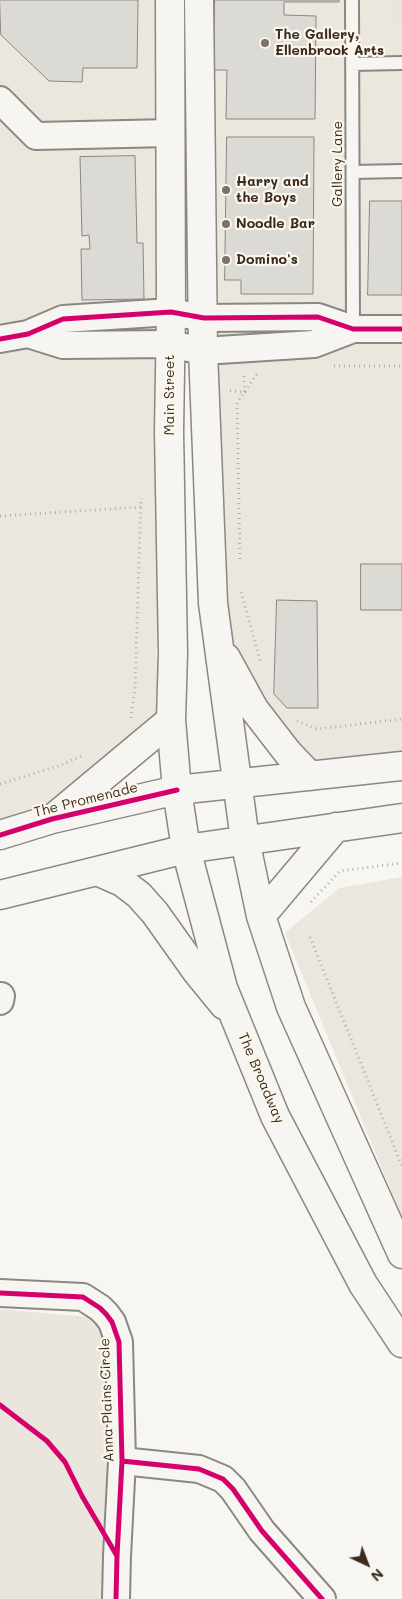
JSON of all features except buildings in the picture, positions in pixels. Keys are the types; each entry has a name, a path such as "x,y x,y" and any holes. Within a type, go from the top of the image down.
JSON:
{"main road":[{"name":"Main Street","path":"170,0 171,312 169,431 173,653 171,720 177,790"},
{"path":"199,0 203,351 213,603 245,840 261,916 290,1007 402,1254"},
{"path":"218,641 254,709 288,754 310,776"},
{"path":"52,819 171,720"},
{"name":"The Promenade","path":"0,834 52,819 177,790 402,766"},
{"name":"The Broadway","path":"177,790 186,849 223,988 275,1116 364,1284 402,1343"},
{"path":"0,895 186,849 402,818"},
{"path":"261,916 336,827"},
{"path":"97,871 122,882 155,913 197,972 236,1020"}],"street":[{"path":"0,100 36,136 170,133"},
{"path":"0,339 28,334 63,318 171,312 204,318 318,317 353,328 402,329"},
{"path":"28,334 63,345 170,344 203,351 314,344 353,328"},
{"name":"Anna Plains Circle","path":"0,1293 74,1295 109,1301 112,1322 119,1342 122,1462 116,1599"},
{"path":"122,1462 199,1470 223,1479 233,1489 262,1530 316,1597"}],"lane":[{"name":"Gallery Lane","path":"352,0 353,328"},
{"path":"352,64 402,63"},
{"path":"353,172 402,171"}],"path":[{"path":"332,366 402,366"},
{"path":"241,566 241,502 237,403 258,372"},
{"path":"208,504 241,502"},
{"path":"0,516 171,506"},
{"path":"241,584 241,593 262,667"},
{"path":"294,719 317,729 402,719"},
{"path":"0,784 61,765 90,753"},
{"path":"310,903 340,871 402,863"},
{"path":"310,937 402,1166"}],"shaded area":[{"path":"0,0 170,0 170,457 156,656 171,720 52,819 0,835"},
{"path":"199,0 402,0 402,766 310,776 218,641"},
{"path":"386,0 402,0 402,25 386,25"},
{"path":"402,877 402,1217 285,933 339,888"},
{"path":"0,1309 88,1317 104,1324 113,1347 109,1599 0,1599"}],"cycle path":[{"path":"0,339 28,334 63,319 171,312 204,318 318,317 353,329 402,329"},
{"path":"0,835 52,819 177,790"},
{"path":"0,1293 83,1297 100,1308 112,1322 119,1342 122,1461 116,1599"},
{"path":"0,1405 47,1441 65,1462 82,1496 117,1556"},
{"path":"122,1461 199,1469 223,1479 233,1489 262,1531 322,1599"}],"place":[{"name":"The Gallery, Ellenbrook Arts","path":"265,43"},
{"name":"Harry and the Boys","path":"226,190"},
{"name":"Noodle Bar","path":"226,224"},
{"name":"Domino's","path":"226,260"}]}
